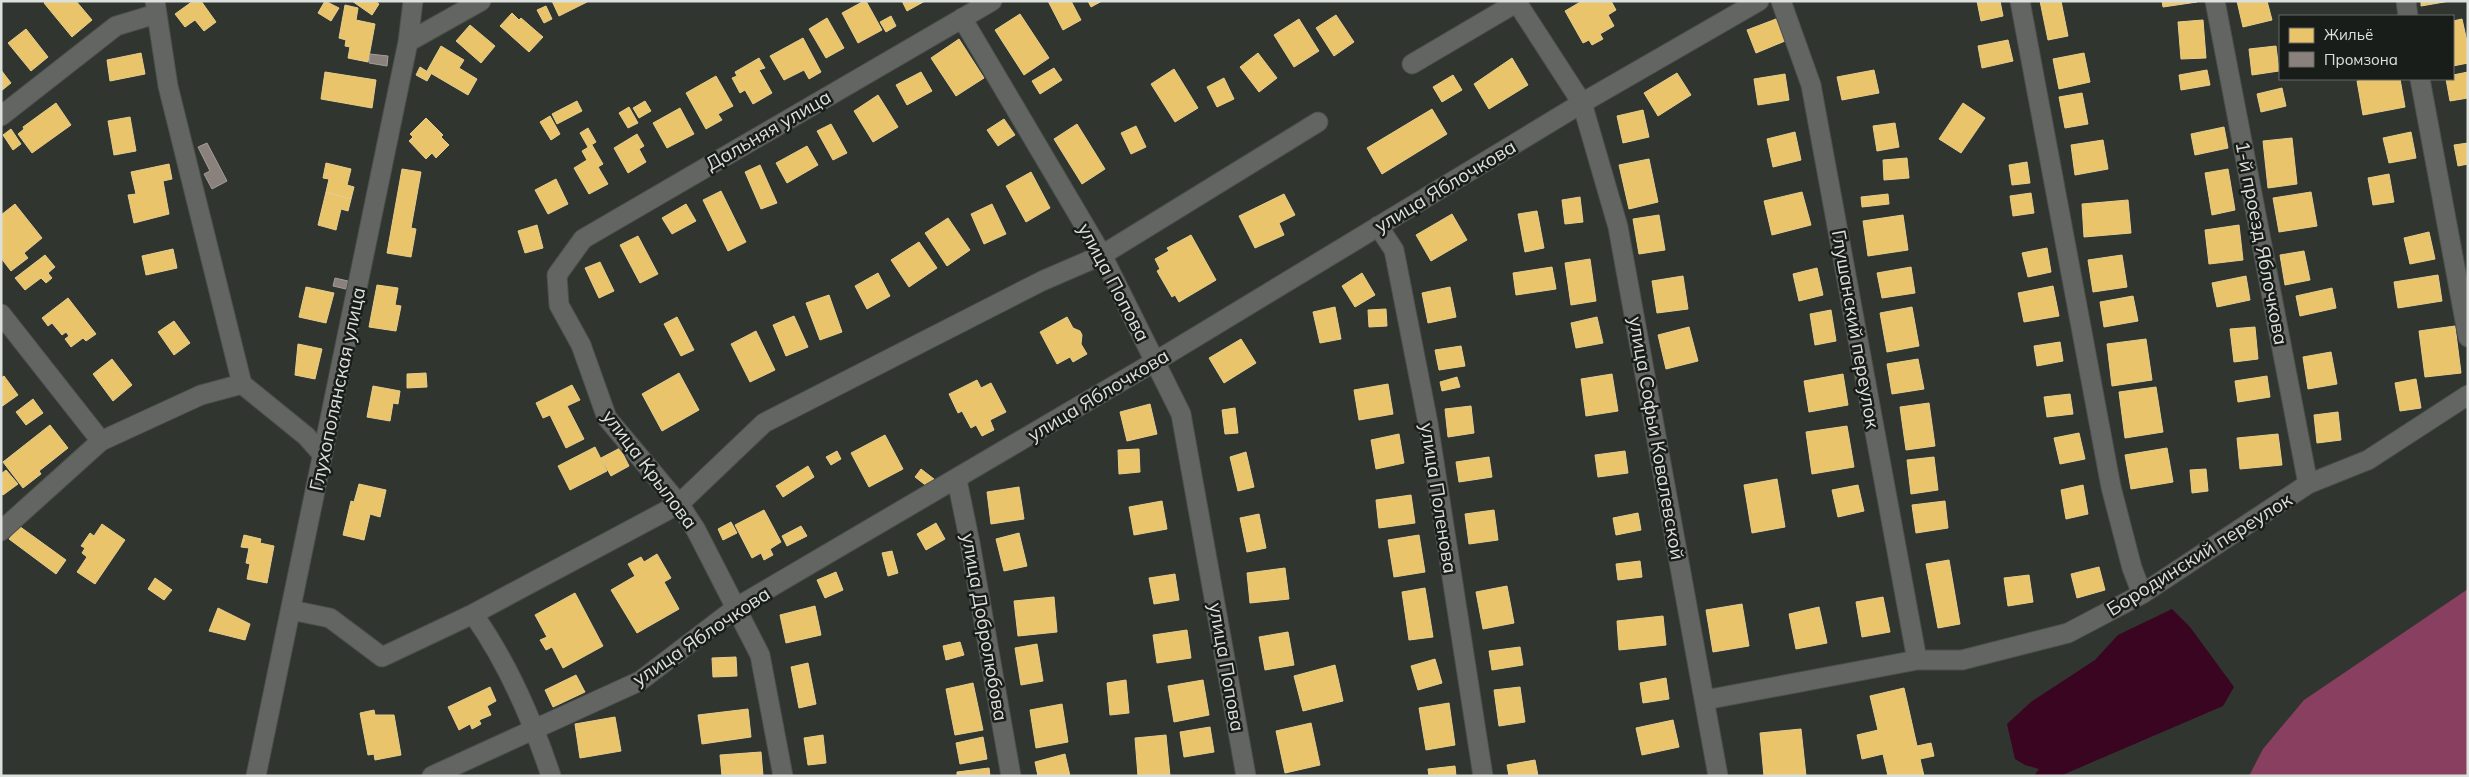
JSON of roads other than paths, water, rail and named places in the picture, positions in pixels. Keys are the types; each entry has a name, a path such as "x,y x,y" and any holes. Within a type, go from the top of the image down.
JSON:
{"street":[{"name":"Глухополянская улица","path":"256,776 408,42 413,1"},
{"path":"408,42 481,1"},
{"name":"Дальняя улица","path":"556,275 583,239 992,1"},
{"name":"улица Яблочкова","path":"432,776 640,681 737,607 1156,361 1582,103 1759,1"},
{"name":"Глушанский переулок","path":"1781,1 1811,85 1917,660"},
{"path":"2020,1 2111,487 2132,568 2142,594"},
{"name":"1-й проезд Яблочкова","path":"2215,1 2308,484"},
{"path":"2406,1 2408,15"},
{"path":"1412,64 1517,2"},
{"name":"улица Софьи Ковалевской","path":"1517,2 1582,103 1618,227 1718,776"},
{"path":"1,116 116,26 156,7 168,86 242,384 306,436 323,455"},
{"name":"улица Попова","path":"962,18 1102,255 1181,414 1246,776"},
{"path":"2420,80 2468,337"},
{"path":"291,610 330,618 382,657 473,614 679,504 764,423 1042,282 1102,255 1318,122"},
{"name":"улица Поленова","path":"1378,226 1394,250 1424,404 1483,776"},
{"name":"улица Крылова","path":"556,275 559,305 581,345 607,418 679,504 737,607 760,655 783,776"},
{"path":"1,314 101,441"},
{"path":"1,531 101,441 201,394 242,384"},
{"name":"Бородинский переулок","path":"1705,700 1917,660 1962,660 2068,633 2142,594 2308,484 2368,460 2468,395"},
{"name":"улица Добролюбова","path":"956,480 970,543 1011,776"},
{"path":"473,614 489,636 535,728 550,776"}]}
